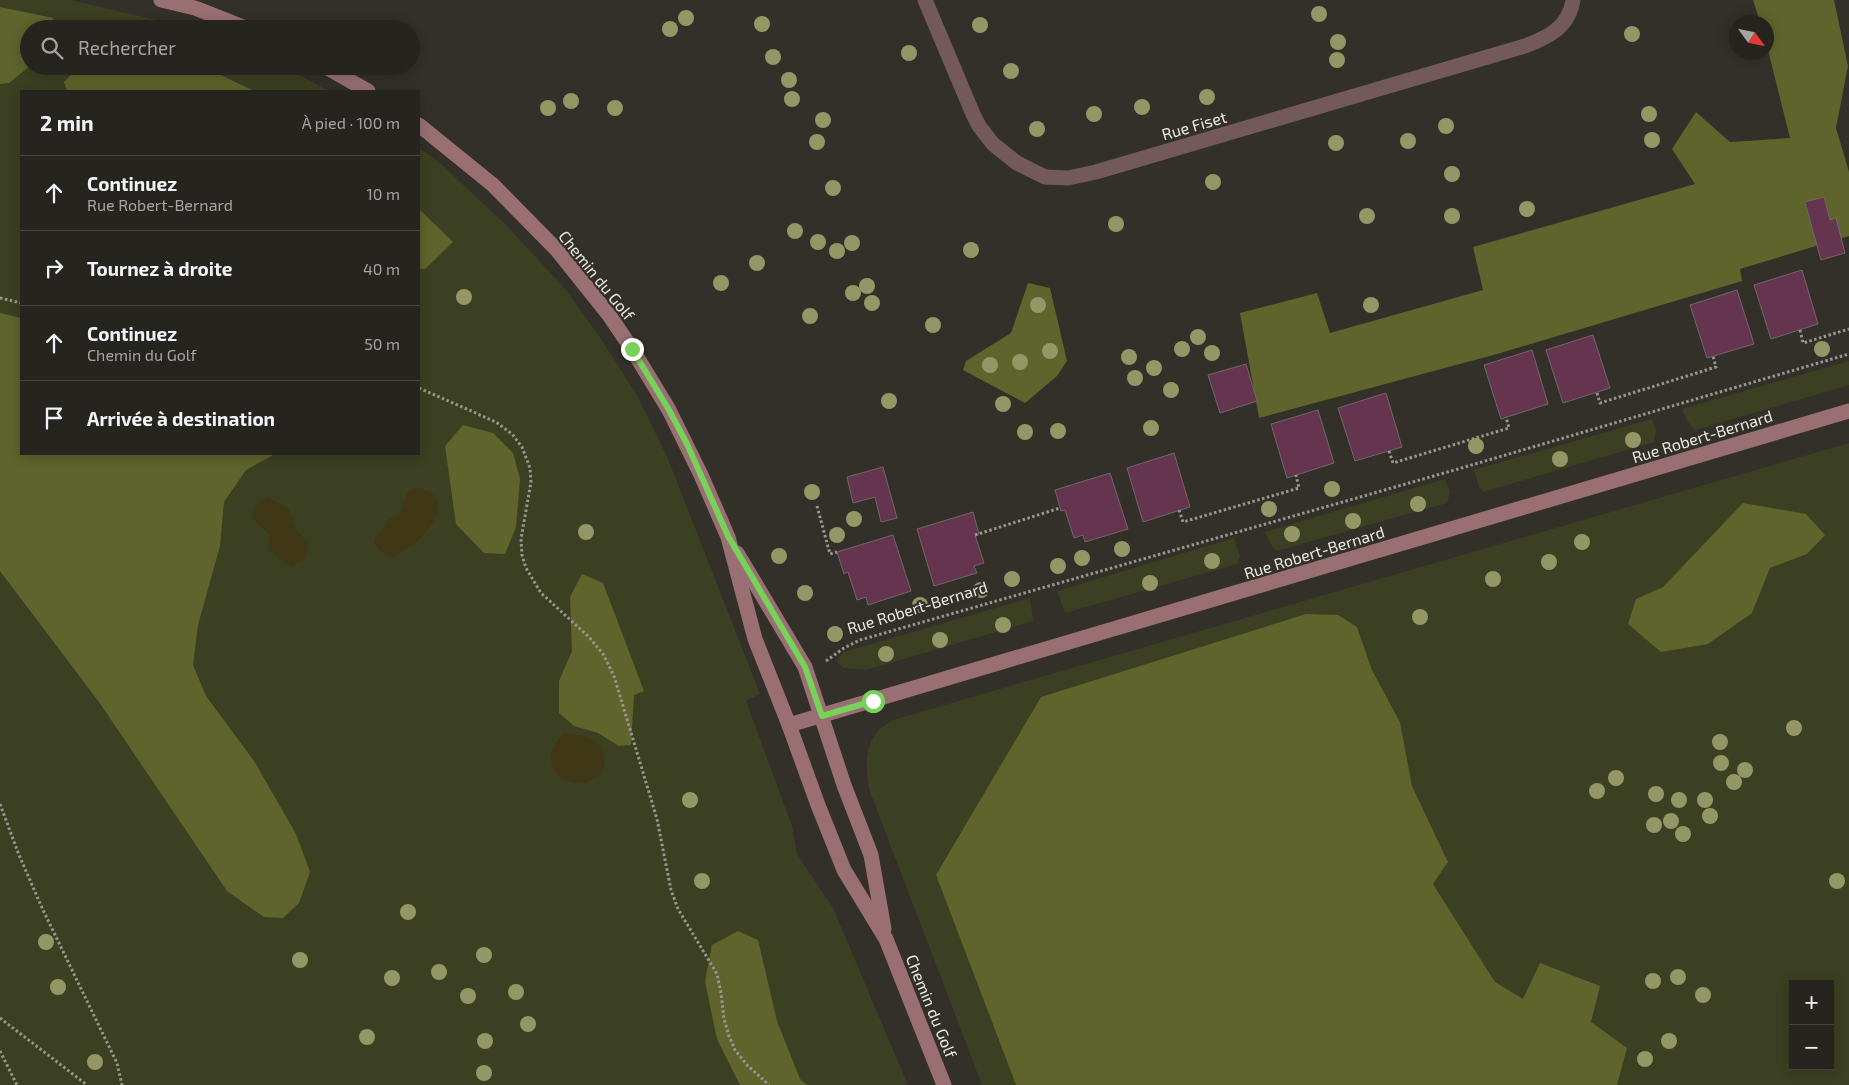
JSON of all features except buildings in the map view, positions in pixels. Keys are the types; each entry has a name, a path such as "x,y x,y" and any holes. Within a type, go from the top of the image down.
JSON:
{"street":[{"path":"162,0 195,8 225,20"},
{"name":"Rue Fiset","path":"925,0 973,114 986,136 1004,153 1027,169 1045,177 1058,178 1096,172 1516,49 1542,39 1560,27 1568,16 1573,0"},
{"path":"340,75 366,90"},
{"name":"Chemin du Golf","path":"420,126 474,168 513,205 557,250 609,315 669,410 728,536"},
{"name":"Rue Robert-Bernard","path":"789,725 1849,411"},
{"path":"728,536 805,667 844,785 871,856 886,939"},
{"path":"728,536 755,638 818,805 844,870 886,939"},
{"name":"Chemin du Golf","path":"886,939 944,1085"}],"path":[{"path":"0,298 20,303"},
{"path":"1800,330 1803,343 1849,329"},
{"name":"Rue Robert-Bernard","path":"832,656 851,644 869,638 1458,469 1849,354"},
{"path":"1597,393 1600,403 1716,367 1713,356"},
{"path":"420,388 496,422 512,434 522,448 530,468 531,482 521,539 522,555 526,568 541,593 589,637 603,654 614,676 657,819 671,890 678,909 717,974 728,1036 735,1050 747,1065 769,1085"},
{"path":"1389,451 1392,462 1509,428 1506,417"},
{"path":"1179,510 1183,522 1299,488 1296,475"},
{"path":"817,506 830,554 837,552"},
{"path":"975,535 1060,508"},
{"path":"0,804 43,910 117,1063 122,1085"},
{"path":"1,1020 86,1085"},
{"path":"0,1051 17,1085"}],"green space":[{"path":"0,0 70,0 157,20 20,20 20,75 298,75 327,90 20,90 20,455 420,455 420,149 442,165 507,226 566,290 601,339 637,395 668,459 760,694 746,701 792,826 797,854 833,908 908,1085 0,1085"},
{"path":"1753,0 1834,0 1848,66 1836,128 1849,172 1849,236 1740,269 1742,281 1497,354 1259,418 1240,313 1317,293 1330,333 1483,290 1473,247 1695,184 1672,149 1696,112 1730,142 1790,138 1770,60 1774,60 1774,15 1758,15"},
{"path":"0,7 53,18 52,20 20,20 20,74 9,83 0,84"},
{"path":"71,75 221,75 252,90 67,90 64,82"},
{"path":"420,210 453,242 425,269 420,269"},
{"path":"1028,283 1050,288 1067,361 1057,376 1025,403 963,370 966,361 1011,333"},
{"path":"0,313 20,318 20,455 273,455 246,470 224,502 220,546 198,625 193,665 206,696 254,761 296,834 310,872 299,903 283,918 264,917 227,891 99,702 0,571"},
{"path":"1849,361 1849,385 1695,430 1688,422 1682,409"},
{"path":"1652,419 1656,431 1654,442 1483,492 1479,487 1474,470"},
{"path":"463,425 493,433 513,453 520,479 516,527 505,554 484,553 456,524 445,446"},
{"path":"1849,443 1849,1085 1617,1085 1627,1048 1523,1000 1495,982 1433,884 1448,862 1412,786 1400,722 1372,670 1357,627 936,875 1016,1085 982,1085 869,789 868,752 879,730 893,720","holes":["1807,554 1770,568 1752,613 1636,599 1663,587"]},
{"path":"1445,479 1450,492 1447,503 1276,551 1265,532"},
{"path":"1743,503 1806,514 1825,535 1807,554 1770,568 1752,613 1708,644 1661,652 1628,624 1636,599 1663,587"},
{"path":"1234,538 1240,557 1237,564 1065,613 1057,591"},
{"path":"582,574 603,583 644,691 634,695 631,745 619,746 598,733 574,726 559,713 559,681 572,651 570,597"},
{"path":"1030,598 1033,621 866,670 843,668 836,661 844,652"},
{"path":"1306,614 1338,615 1357,627 1372,670 1400,722 1412,786 1448,862 1433,884 1495,982 1523,999 1540,963 1600,986 1591,1022 1627,1048 1617,1085 1016,1085 936,875 1041,697"},
{"path":"738,931 758,940 777,1021 800,1079 807,1085 740,1085 717,1039 705,981 711,950 712,945"}],"sand":[{"path":"415,488 432,493 436,498 438,510 430,528 417,542 394,559 379,550 374,542 377,534 390,519 400,514 407,493"},
{"path":"268,497 289,509 297,531 308,541 309,550 302,560 292,567 284,563 269,550 270,535 253,517 252,513 255,506"},
{"path":"564,733 590,738 599,744 603,750 605,759 603,770 588,782 567,781 559,776 553,767 551,757 554,746"}],"route":[{"path":"632,349 650,377 687,444 728,536 805,667 822,716 873,701"}]}
